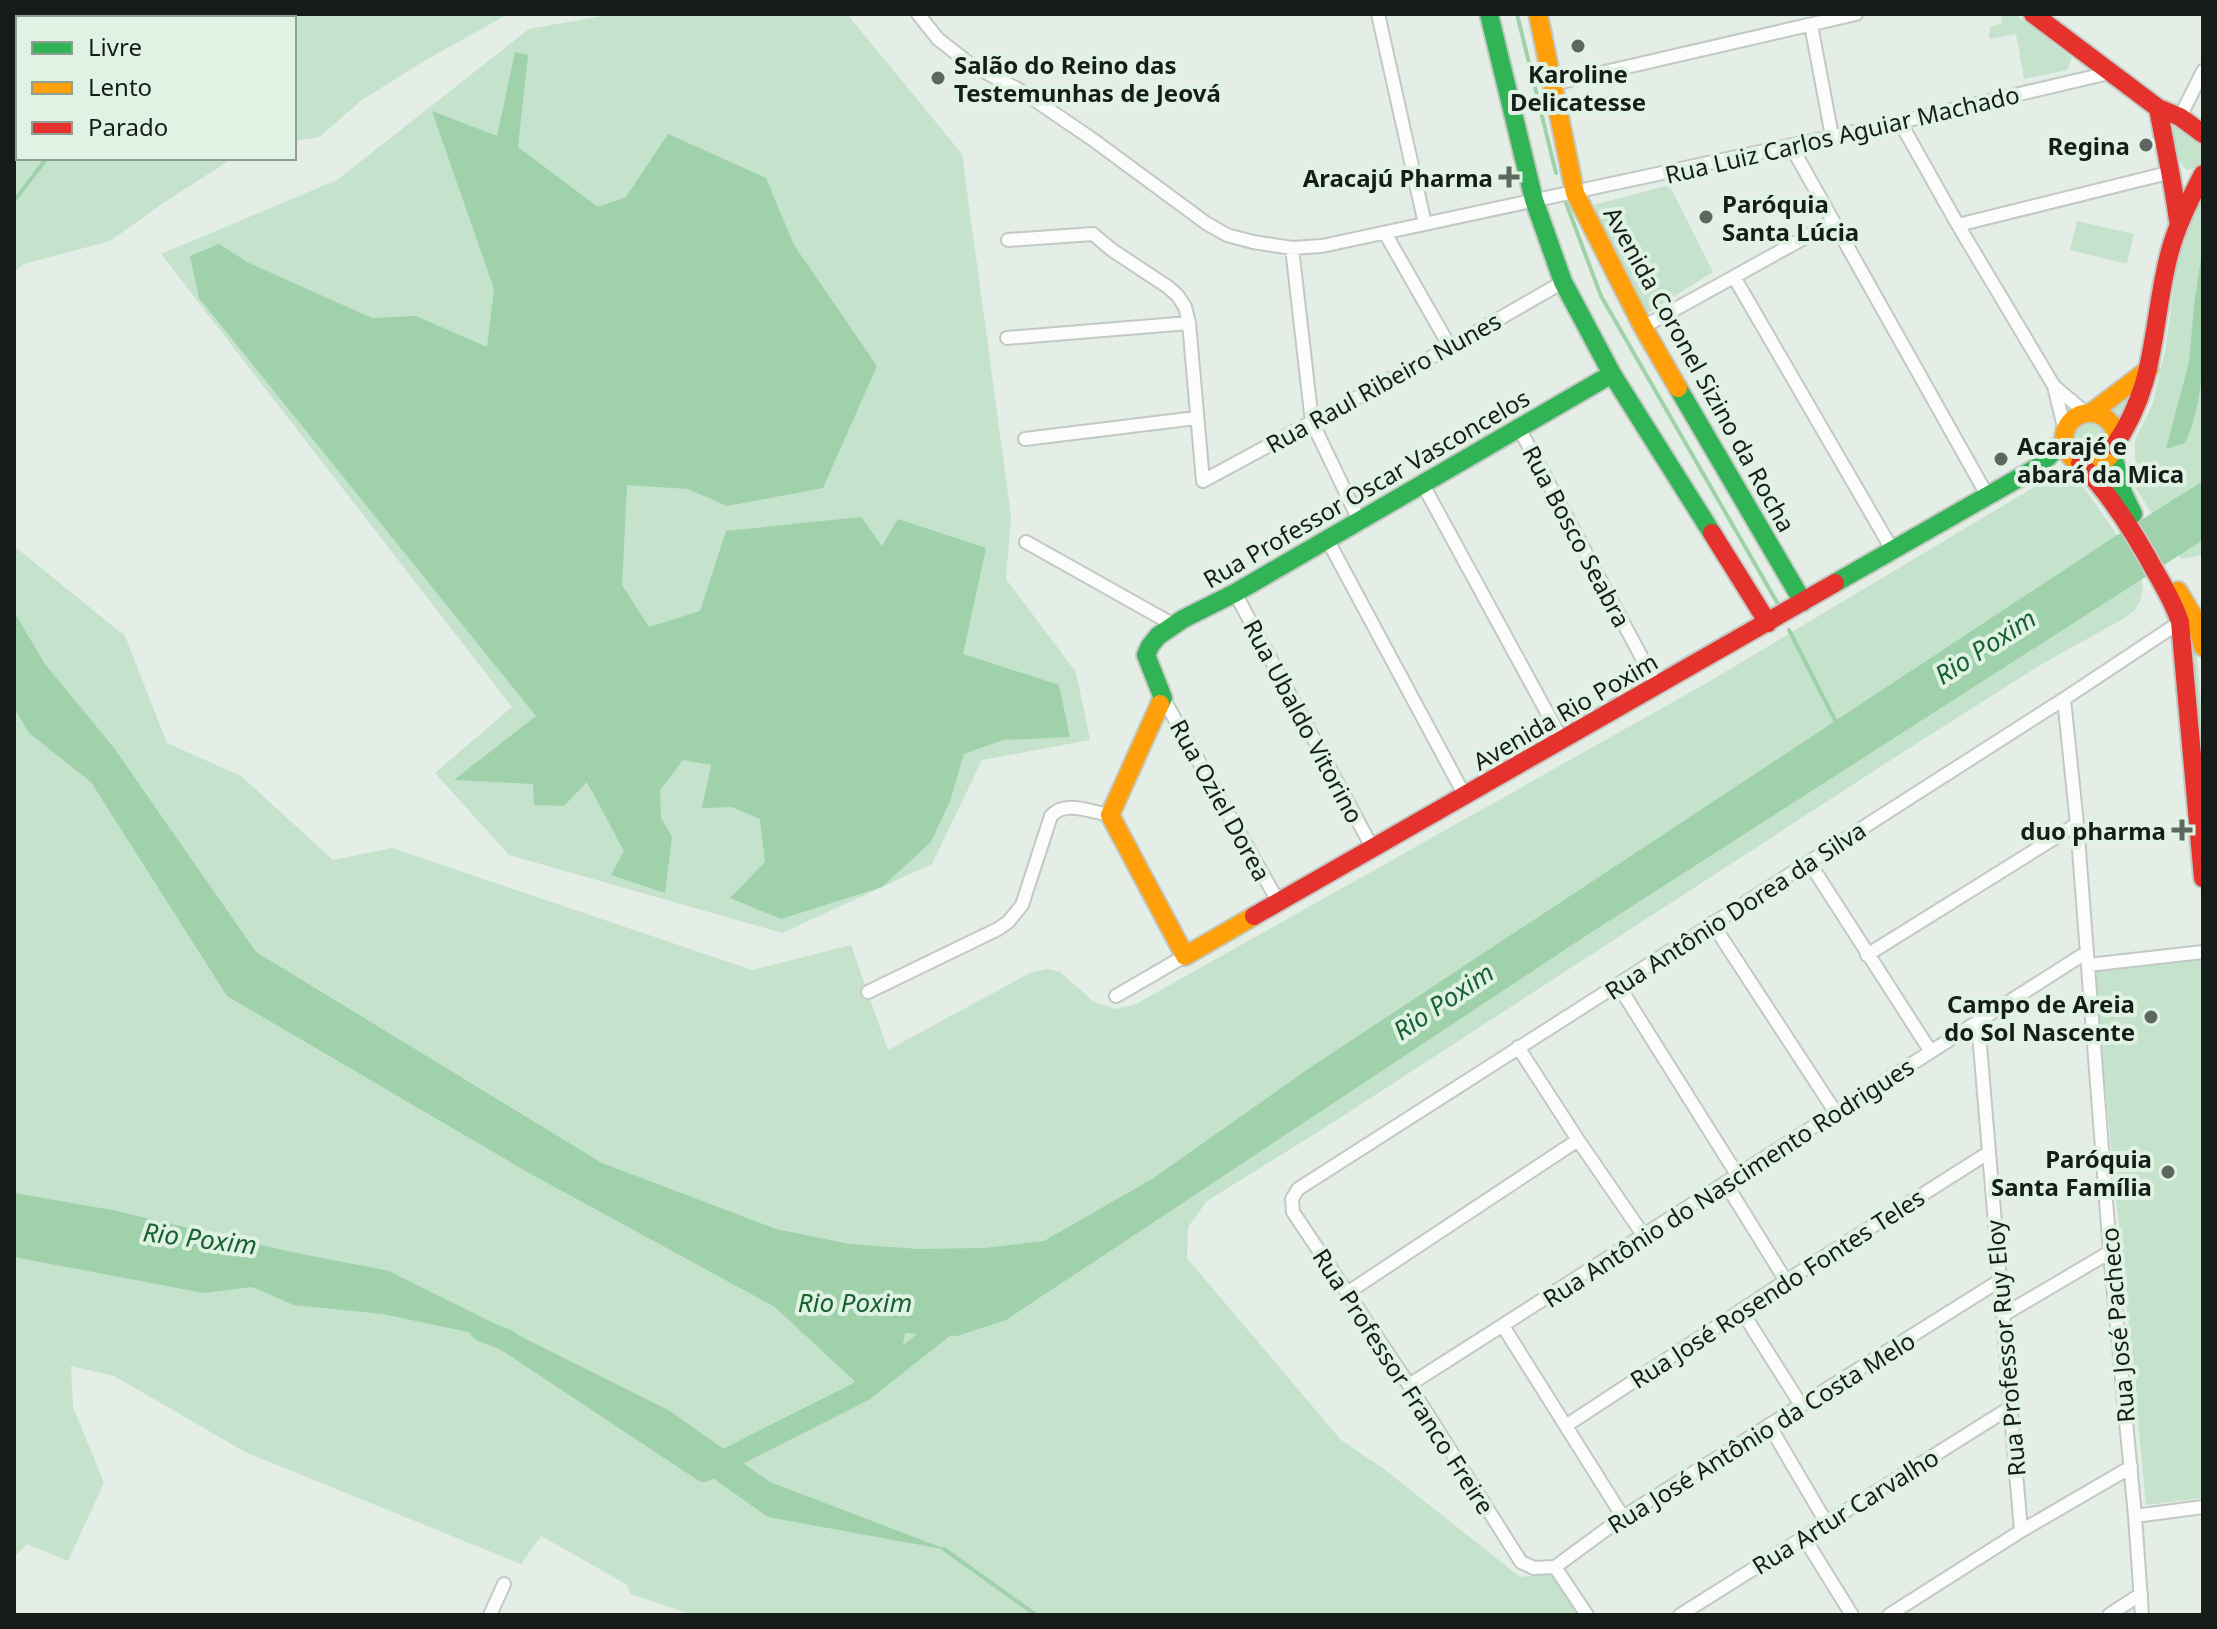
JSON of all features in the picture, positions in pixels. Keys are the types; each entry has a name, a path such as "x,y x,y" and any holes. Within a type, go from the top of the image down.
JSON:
{"street":[{"path":"918,14 938,39 970,64 1023,92 1206,223 1227,235 1292,248 1312,422 1359,520"},
{"path":"1378,14 1425,224"},
{"path":"1489,14 1534,200 1563,282 1612,374 1768,623"},
{"name":"Avenida Coronel Sizino da Rocha","path":"1538,14 1575,193 1643,327 1803,602"},
{"path":"1553,84 1856,14"},
{"path":"2033,14 2158,108 2180,117 2203,134"},
{"path":"1811,25 1832,136"},
{"path":"2163,131 2169,120 2180,117 2203,71"},
{"name":"Rua Luiz Carlos Aguiar Machado","path":"1292,248 1322,246 1575,193 2109,73"},
{"path":"2158,108 2172,172 2178,220"},
{"path":"1900,122 2054,386 2066,449 2122,505 2193,621 2203,647"},
{"path":"1791,146 1987,495"},
{"path":"1958,225 2172,172 2203,173 2178,220 2165,271 2149,369 2138,409 2107,458 2095,465 2079,463"},
{"path":"1643,327 1833,222"},
{"path":"1385,233 1450,347"},
{"path":"1008,240 1093,234 1178,296 1189,323 1196,418 1025,439"},
{"path":"1734,277 1893,551"},
{"name":"Rua Raul Ribeiro Nunes","path":"1196,418 1203,481 1563,282"},
{"path":"1007,338 1189,323"},
{"path":"2064,436 2073,419 2088,413 2149,369"},
{"name":"Rua Professor Oscar Vasconcelos","path":"1163,698 1146,655 1156,636 1612,374"},
{"path":"2054,386 2088,413 2098,415 2111,424 2122,505"},
{"name":"Rua Bosco Seabra","path":"1519,428 1657,686"},
{"name":"Avenida Rio Poxim","path":"1116,996 2038,467 2064,436"},
{"name":"Avenida Rio Poxim","path":"2038,467 2079,463"},
{"path":"1422,483 1562,740"},
{"path":"1327,539 1465,796"},
{"path":"1026,542 1174,625"},
{"name":"Rua Ubaldo Vitorino","path":"1235,593 1373,849"},
{"path":"2193,621 2203,878"},
{"name":"Rua Antônio Dorea da Silva","path":"1292,1199 1298,1189 1518,1047 2064,699 2193,621"},
{"path":"1110,815 1163,698"},
{"name":"Rua Oziel Dorea","path":"1163,698 1279,903"},
{"name":"Rua José Pacheco","path":"2064,699 2142,1615"},
{"path":"868,992 1008,922 1022,905 1054,812 1064,807 1110,815"},
{"path":"1110,815 1185,956"},
{"path":"1867,955 2077,824"},
{"path":"1809,862 1931,1052"},
{"path":"1712,923 1836,1113"},
{"path":"2087,959 2203,952"},
{"name":"Rua Antônio do Nascimento Rodrigues","path":"1409,1385 1978,1022 2087,959"},
{"path":"1618,985 1738,1176"},
{"name":"Rua Professor Ruy Eloy","path":"1978,1022 2021,1531"},
{"path":"1518,1047 1644,1236"},
{"path":"1347,1293 1578,1140"},
{"name":"Rua José Rosendo Fontes Teles","path":"1567,1425 1988,1153"},
{"path":"1726,1184 1786,1281"},
{"name":"Rua Professor Franco Freire","path":"1292,1199 1293,1212 1409,1385 1521,1562 1534,1568 1555,1567"},
{"path":"2003,1315 2110,1252"},
{"name":"Rua José Antônio da Costa Melo","path":"1555,1567 1623,1517 1999,1281"},
{"path":"1741,1310 1801,1405"},
{"path":"1503,1326 1623,1517"},
{"name":"Rua Artur Carvalho","path":"1680,1615 2011,1407"},
{"path":"1769,1425 1826,1522"},
{"path":"1894,1614 2021,1531 2131,1467"},
{"path":"2135,1516 2203,1507"},
{"path":"1803,1536 1852,1615"},
{"path":"1555,1567 1587,1615"},
{"path":"490,1615 504,1584"},
{"path":"2109,1615 2141,1594"}],"shaded area":[{"path":"508,14 362,100 319,137 296,141 296,16 34,16"},
{"path":"613,14 847,14 962,154 1011,516 1006,579 1076,672 1090,740 982,760 932,864 782,933 509,855 435,773 512,707 161,254 337,180 529,29"},
{"path":"2001,14 2015,14 2072,58 2067,70 2024,79 2016,34 1989,39 1990,27 2002,23"},
{"path":"16,36 16,160 230,160 110,241 24,264 14,272"},
{"path":"2177,124 2203,139 2203,160 2192,169 2187,170 2183,166 2176,151 2172,128"},
{"path":"1669,185 1713,272 1646,314 1604,235 1594,205"},
{"path":"2203,196 2203,555 2181,559 2135,487 2135,440 2152,406 2165,351 2181,238"},
{"path":"2077,221 2134,234 2127,264 2070,250"},
{"path":"2140,379 2123,425 2107,407"},
{"path":"2089,417 2104,424 2111,439 2104,454 2089,461 2074,454 2067,439 2074,424"},
{"path":"2049,481 2079,484 2114,531 2140,573 2143,587 2135,610 2042,664 1900,754 1207,1201 1188,1227 1187,1258 1341,1440 1384,1469 1520,1577 1552,1573 1578,1615 693,1615 631,1594 626,1584 541,1536 521,1564 247,1453 114,1376 71,1366 73,1407 104,1483 68,1561 27,1544 14,1558 14,546 125,636 167,743 241,776 333,860 392,848 752,970 851,945 888,1050 1030,973 1047,969 1060,972 1094,1002 1115,1009 1136,1004 1705,684"},
{"path":"2187,643 2196,643 2203,729 2203,825"},
{"path":"2203,957 2203,1498 2146,1505 2094,970"}],"water":[{"path":"515,52 528,55 518,147 598,207 626,197 668,134 766,178 794,245 877,366 823,488 727,506 688,489 627,485 622,585 649,627 700,611 726,531 861,517 882,546 898,519 986,548 963,654 1059,685 1070,737 1003,740 964,754 950,801 931,842 882,887 781,919 730,898 765,862 760,819 732,807 702,808 711,765 683,760 660,790 661,818 672,837 665,893 611,875 624,851 587,782 564,806 534,805 533,784 454,780 536,716 199,298 190,256 219,244 249,263 372,318 416,316 487,347 494,289 432,111 497,136"},
{"path":"2203,245 2204,346 2199,397 2185,443 2166,449 2189,362"},
{"name":"Rio Poxim","path":"2203,481 2203,540 1587,935 1006,1320 957,1336 905,1333 900,1362 864,1390 775,1307 529,1173 227,996 91,782 29,733 14,708 14,612 45,664 114,748 256,952 602,1163 776,1229 849,1244 918,1249 985,1248 1044,1241 1152,1179 1308,1069"},
{"name":"Rio Poxim","path":"14,1193 112,1210 287,1251 389,1271 670,1411 770,1482 948,1550 768,1517 624,1415 506,1340 383,1314 294,1305 252,1287 204,1293 14,1257"}],"waterway":[{"path":"1517,14 1556,173"},
{"path":"14,201 45,160"},
{"path":"1566,203 1601,296 1778,604"},
{"path":"1789,630 1837,724"},
{"name":"Rio Poxim","path":"481,1330 506,1340 704,1471 864,1390 956,1317"},
{"path":"944,1549 1036,1615"}],"traffic: fast":[{"path":"1489,14 1534,200 1563,282 1612,374 1712,533"},
{"path":"1160,704 1163,698 1146,655 1158,636 1612,374"},
{"path":"1678,388 1803,602"},
{"path":"1835,583 2038,467 2064,441"},
{"path":"2112,452 2123,493 2133,514"}],"traffic: slow":[{"path":"1538,14 1575,193 1643,327 1678,388"},
{"path":"2091,413 2149,369"},
{"path":"2090,413 2108,421 2116,439 2108,457 2090,465 2072,457 2064,439 2072,421 2090,413"},
{"path":"2178,591 2196,621 2203,647"},
{"path":"1160,704 1110,815 1185,956 1254,916"}],"traffic: jam":[{"path":"2033,14 2158,108 2180,117 2203,134"},
{"path":"2158,108 2178,220"},
{"path":"2114,446 2128,423 2146,378 2171,248 2203,174"},
{"path":"2080,463 2130,528 2166,590 2180,622 2203,878"},
{"path":"1712,533 1768,623"},
{"path":"1254,916 1835,583"}],"place":[{"name":"Karoline Delicatesse","path":"1578,46"},
{"name":"Salão do Reino das Testemunhas de Jeová","path":"938,78"},
{"name":"Regina","path":"2146,145"},
{"name":"Aracajú Pharma","path":"1509,177"},
{"name":"Paróquia Santa Lúcia","path":"1706,217"},
{"name":"Acarajé e abará da Mica","path":"2001,459"},
{"name":"duo pharma","path":"2182,830"},
{"name":"Campo de Areia do Sol Nascente","path":"2151,1017"},
{"name":"Paróquia Santa Família","path":"2168,1172"}]}
